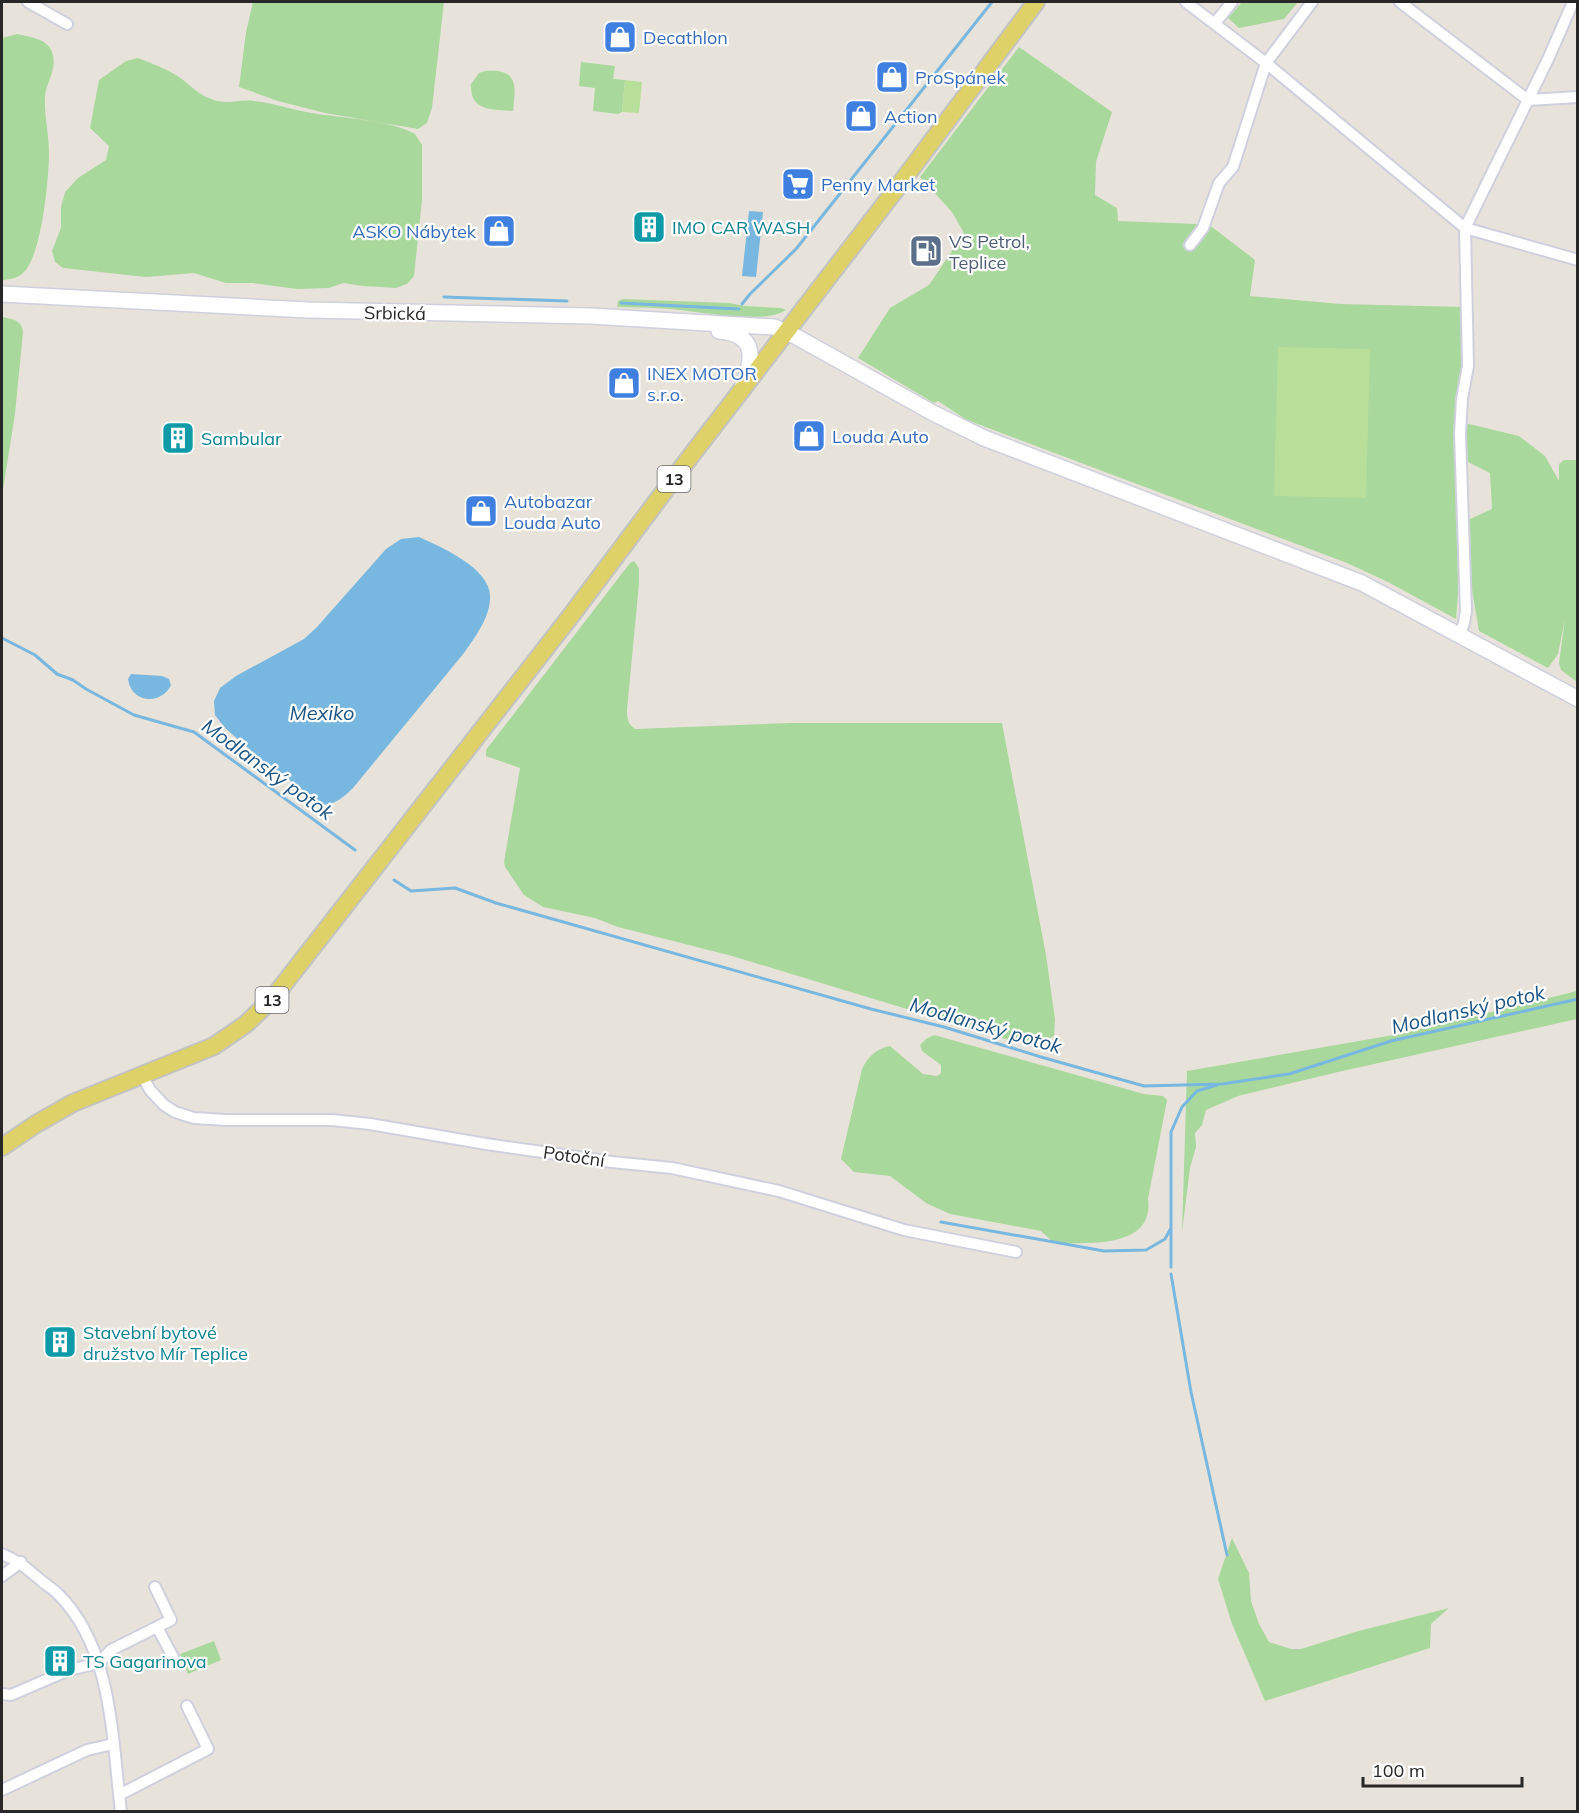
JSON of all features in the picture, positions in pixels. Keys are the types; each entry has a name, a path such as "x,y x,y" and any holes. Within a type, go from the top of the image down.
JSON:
{"main road":[{"name":"13","path":"2,1147 73,1103 202,1051 234,1034 273,998 523,678 1036,2"}],"street":[{"path":"28,2 67,24"},
{"path":"1186,2 1266,63 1465,228 1578,260"},
{"path":"1215,23 1232,2"},
{"path":"1190,246 1203,228 1219,183 1233,167 1266,63 1312,2"},
{"path":"1400,2 1528,100 1578,97"},
{"path":"1459,637 1466,611 1460,434 1462,399 1468,366 1465,228 1550,57 1573,2"},
{"name":"Srbická","path":"2,294 308,310 591,316 767,326 787,332 933,413 984,438 1334,571 1382,593 1459,637 1578,699"},
{"path":"682,320 700,328 736,333 744,339 750,350 751,361 739,394"},
{"name":"Potoční","path":"142,1075 159,1101 174,1112 194,1118 332,1120 612,1162 672,1168 778,1191 904,1230 1016,1252"},
{"path":"2,1554 21,1562 58,1594 88,1637 99,1663 108,1704 121,1812"},
{"path":"2,1576 21,1562"},
{"path":"2,1694 11,1695 69,1670 99,1663 111,1650 171,1620 155,1587"},
{"path":"157,1627 172,1657"},
{"path":"118,1795 208,1749 187,1706"},
{"path":"2,1790 87,1750 113,1744"}],"green space":[{"path":"253,2 444,2 432,108 427,123 418,129 325,113 278,101 239,87 246,32"},
{"path":"1242,2 1298,2 1284,19 1239,28 1228,18"},
{"path":"17,34 42,41 50,47 52,52 54,64 45,97 49,164 40,234 30,264 19,276 2,280 2,38"},
{"path":"1019,47 1112,112 1096,162 1095,195 1117,208 1118,221 1197,224 1212,227 1255,260 1250,296 1341,304 1464,307 1463,366 1456,395 1458,594 1456,619 1388,582 1347,563 967,420 938,401 934,403 858,358 890,308 929,285 964,233 952,212 920,177"},
{"path":"138,58 171,72 200,93 218,101 261,102 312,113 380,123 415,134 422,145 422,200 414,276 407,284 396,288 343,283 329,288 297,289 252,283 226,283 194,273 146,277 63,268 55,262 52,251 61,228 61,207 65,192 78,178 106,160 109,146 90,128 99,80 126,61"},
{"path":"581,62 615,66 613,79 625,80 622,112 618,114 593,111 595,88 579,86"},
{"path":"485,71 504,73 512,80 515,93 513,111 490,109 474,100 471,84 479,73"},
{"path":"625,80 642,82 639,113 622,112"},
{"path":"623,299 729,303 786,310 776,314 747,317 663,308 617,307 618,301"},
{"path":"2,317 19,323 23,332 15,414 2,496"},
{"path":"1278,347 1370,349 1366,498 1274,496"},
{"path":"1465,423 1519,436 1545,456 1559,481 1559,464 1564,460 1577,460 1577,682 1561,670 1559,663 1565,619 1558,654 1548,668 1479,631 1471,584 1470,519 1492,509 1490,473 1468,462"},
{"path":"634,561 639,568 639,583 627,716 635,729 790,723 1002,723 1046,955 1055,1019 1054,1036 1034,1042 1012,1041 732,956 618,927 595,918 543,907 524,895 504,862 520,768 486,756 486,750 630,563"},
{"path":"1577,991 1577,1019 1238,1096 1206,1110 1202,1125 1195,1133 1196,1147 1190,1168 1182,1232 1187,1071 1405,1033"},
{"path":"934,1035 1144,1094 1163,1096 1167,1100 1148,1199 1148,1211 1139,1229 1131,1235 1110,1241 1054,1243 1041,1231 950,1214 926,1203 890,1176 854,1172 841,1159 864,1065 876,1051 890,1046 923,1074 937,1076 941,1073 941,1065 922,1051 920,1045"},
{"path":"1232,1538 1249,1573 1251,1601 1259,1624 1269,1642 1291,1649 1301,1649 1355,1632 1449,1608 1431,1624 1430,1648 1265,1701 1232,1624 1218,1579"},
{"path":"214,1641 221,1660 188,1674 180,1654"}],"water":[{"path":"749,211 763,212 756,277 742,276"},
{"name":"Mexiko","path":"419,537 464,560 483,578 489,588 490,599 487,614 481,628 464,653 353,788 340,800 323,805 261,759 225,728 215,715 214,701 220,688 236,676 304,639 386,549 401,539"},
{"path":"131,674 162,676 169,679 171,685 160,696 147,699 140,697 130,687 128,679"}],"waterway":[{"path":"742,304 796,249 992,2"},
{"path":"444,297 567,301"},
{"path":"621,303 739,309"},
{"name":"Modlanský potok","path":"2,638 35,655 57,674 73,680 134,715 194,732 355,850"},
{"name":"Modlanský potok","path":"394,880 411,891 455,888 496,903 871,1009 944,1027 1144,1086 1222,1084 1289,1074 1391,1041 1578,999"},
{"path":"1171,1267 1171,1132 1182,1107 1197,1091 1217,1085"},
{"path":"941,1222 1104,1251 1146,1250 1165,1239 1171,1228"},
{"path":"1171,1274 1191,1392 1227,1555"}],"place":[{"name":"Decathlon","path":"620,37"},
{"name":"ProSpánek","path":"892,77"},
{"name":"Action","path":"861,116"},
{"name":"Penny Market","path":"798,184"},
{"name":"IMO CAR WASH","path":"649,227"},
{"name":"ASKO Nábytek","path":"499,231"},
{"name":"VS Petrol, Teplice","path":"926,251"},
{"name":"INEX MOTOR s.r.o.","path":"624,383"},
{"name":"Louda Auto","path":"809,436"},
{"name":"Sambular","path":"178,438"},
{"name":"Autobazar Louda Auto","path":"481,511"},
{"name":"Stavební bytové družstvo Mír Teplice","path":"60,1342"},
{"name":"TS Gagarinova","path":"60,1661"}]}
